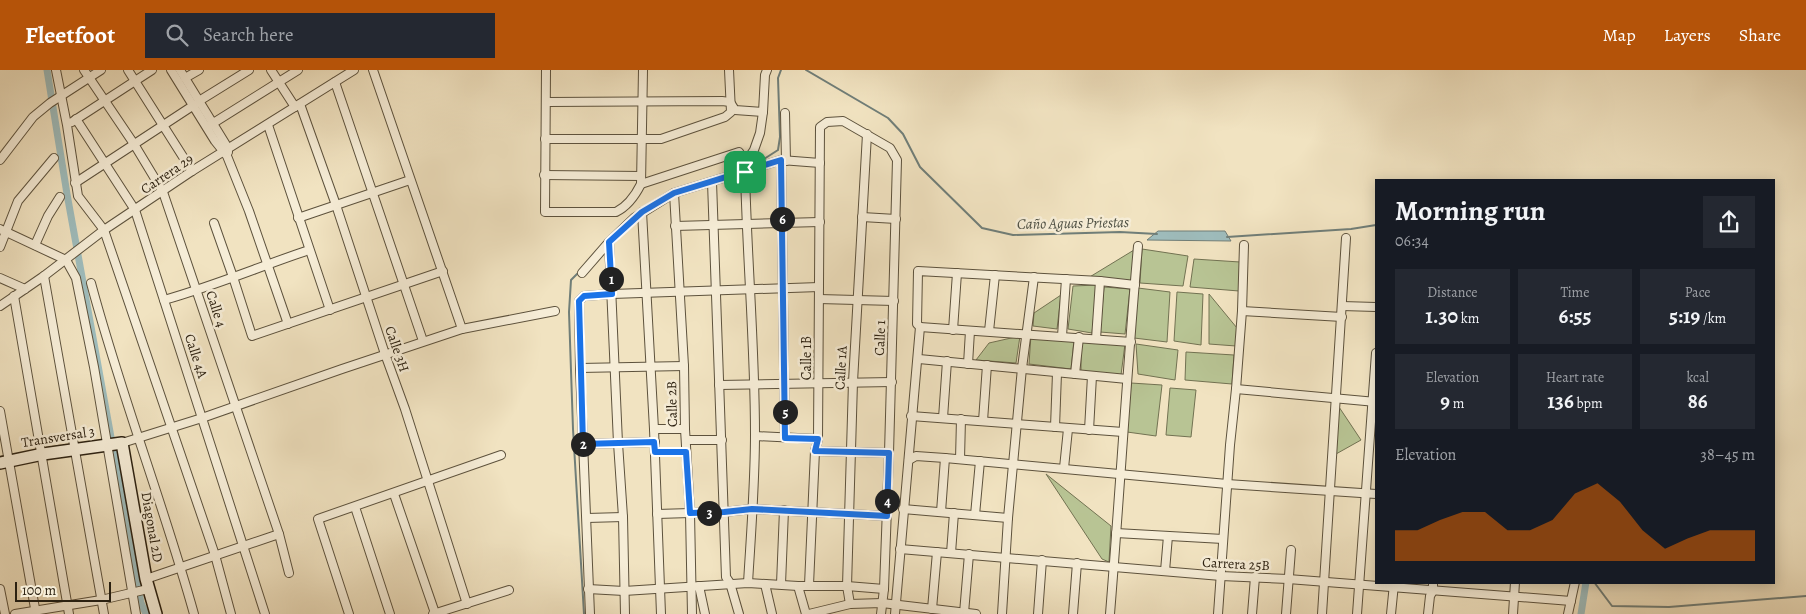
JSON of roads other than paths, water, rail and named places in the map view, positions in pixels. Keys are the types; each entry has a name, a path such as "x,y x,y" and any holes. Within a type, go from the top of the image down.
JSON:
{"street":[{"path":"56,70 56,99 67,125 78,196 104,230 214,555 231,614"},
{"name":"Calle 4","path":"84,70 134,144 162,192 279,534 289,573"},
{"path":"0,160 33,117 56,99 101,70"},
{"path":"128,70 192,171"},
{"path":"67,125 152,70"},
{"path":"171,70 196,103 226,152 268,263 288,324"},
{"path":"180,70 196,103"},
{"path":"185,78 198,70"},
{"path":"75,183 249,70"},
{"name":"Calle 3H","path":"271,70 298,106 336,205 384,354 405,409 467,604"},
{"path":"210,125 298,70"},
{"name":"Carrera 29","path":"0,306 66,260 104,230 192,171 226,152 354,70"},
{"path":"373,70 462,329"},
{"path":"546,70 545,212 616,212 635,195 641,180 642,70"},
{"path":"545,139 661,139 726,117 731,112 730,70"},
{"path":"745,163 758,140 767,70"},
{"path":"335,82 423,341"},
{"path":"547,102 730,102"},
{"path":"730,102 736,110 763,112"},
{"path":"785,113 782,223 785,438"},
{"name":"Calle 4A","path":"76,119 135,210 265,614"},
{"name":"Calle 1","path":"820,131 820,127 827,122 843,121 890,148 897,160 892,382 884,589 888,604 881,614"},
{"path":"268,125 330,310"},
{"name":"Calle 1B","path":"809,585 815,451 818,439 820,131"},
{"name":"Calle 1A","path":"850,604 847,586 853,382 867,134"},
{"path":"544,175 641,180 739,152 745,163 747,169 745,172 751,289 755,436 748,583"},
{"path":"0,247 3,230 18,201 54,158"},
{"path":"582,273 609,242 642,212 674,193 784,161 820,162"},
{"path":"298,218 410,180"},
{"path":"712,182 726,577 730,583 739,614"},
{"name":"Calle 2B","path":"674,193 681,292 686,452 695,587 692,614"},
{"path":"35,245 48,216 60,197"},
{"path":"642,212 658,514 660,614"},
{"path":"862,216 896,219"},
{"path":"676,226 820,222"},
{"path":"214,223 252,336 443,271"},
{"path":"3,230 66,260 76,278 94,367 114,444 141,589 136,614"},
{"path":"1322,614 1346,238"},
{"path":"609,242 626,614"},
{"path":"1218,614 1242,311 1244,244"},
{"path":"1110,614 1121,474 1122,432 1138,246"},
{"path":"164,300 197,291 268,263 310,250"},
{"path":"895,614 888,604 900,549 909,460 911,416 919,359 920,327 917,324 918,270 1100,281 1135,285"},
{"path":"953,330 958,273"},
{"path":"989,331 994,275"},
{"path":"44,276 104,614"},
{"path":"1002,614 1008,518 1022,368 1034,277"},
{"path":"0,278 25,289"},
{"path":"1062,336 1066,279"},
{"path":"1096,339 1100,281"},
{"path":"91,283 106,340 181,567 194,614"},
{"path":"590,614 579,301 584,296 612,294 819,288"},
{"path":"14,296 43,454 69,614"},
{"path":"819,299 894,301"},
{"path":"1342,306 1375,308"},
{"path":"114,444 202,418 384,354 462,329 555,311"},
{"path":"1242,311 1342,317"},
{"path":"920,327 1131,342"},
{"path":"968,364 970,331"},
{"path":"1075,374 1079,337"},
{"path":"919,359 1127,379"},
{"path":"943,418 947,362"},
{"path":"983,421 988,365"},
{"path":"580,368 684,366"},
{"path":"1054,427 1057,373"},
{"path":"1089,430 1092,376"},
{"path":"1357,614 1375,378"},
{"path":"719,385 892,382"},
{"path":"1236,389 1374,402"},
{"path":"0,411 5,462 36,613"},
{"path":"911,416 1122,432"},
{"path":"960,459 961,419"},
{"path":"1064,468 1068,428"},
{"path":"654,429 685,429"},
{"path":"755,436 818,439"},
{"path":"686,440 722,440"},
{"path":"583,444 654,442"},
{"name":"Transversal 3","path":"5,462 43,454 114,444"},
{"name":"Diagonal 2D","path":"114,444 141,589 156,614"},
{"path":"815,451 889,453"},
{"path":"655,452 686,452"},
{"path":"349,614 318,519 501,455"},
{"path":"909,460 916,456 960,459 1227,484 1375,494"},
{"path":"941,512 945,458"},
{"path":"974,515 980,461"},
{"path":"394,494 434,614 509,590"},
{"path":"355,507 390,614"},
{"path":"658,514 724,512 752,509 887,516"},
{"path":"903,509 1008,518"},
{"path":"781,584 784,510"},
{"path":"951,553 954,514"},
{"path":"586,518 623,517"},
{"path":"1116,532 1223,539"},
{"path":"15,614 36,613 101,600 141,589 181,567 279,534"},
{"path":"1165,571 1168,536"},
{"name":"Carrera 25B","path":"900,549 1221,576 1359,585 1433,587 1571,602"},
{"path":"1286,614 1291,550"},
{"path":"932,609 937,552"},
{"path":"964,613 969,554"},
{"path":"1038,614 1042,560"},
{"path":"1073,614 1077,563"},
{"path":"1252,614 1255,578"},
{"path":"588,589 624,591 730,583 847,586 884,589"},
{"path":"765,584 772,614"},
{"path":"1513,614 1515,584"},
{"path":"1568,614 1575,584"},
{"path":"1391,614 1393,585"},
{"path":"798,586 808,614 839,610 850,604 888,604 976,614"},
{"path":"695,587 705,614"},
{"path":"1428,614 1433,587"},
{"path":"1433,587 1435,597 1434,614"},
{"path":"0,589 5,614"}],"water":[{"path":"1158,231 1225,231 1231,241 1147,240"}],"waterway":[{"path":"47,70 67,194 141,603 146,614"},
{"path":"751,163 764,159 778,150 780,137 778,78 781,70"},
{"name":"Caño Aguas Priestas","path":"806,70 888,118 903,134 920,167 982,228 1013,235 1120,232 1157,234"},
{"name":"Caño Aguas Priestas","path":"1227,237 1351,229 1375,225"},
{"path":"580,271 571,280 569,312 573,429 584,614"},
{"path":"1581,614 1586,584"},
{"name":"Caño Aguas Priestas","path":"1596,584 1612,606 1669,607 1806,596"}]}
